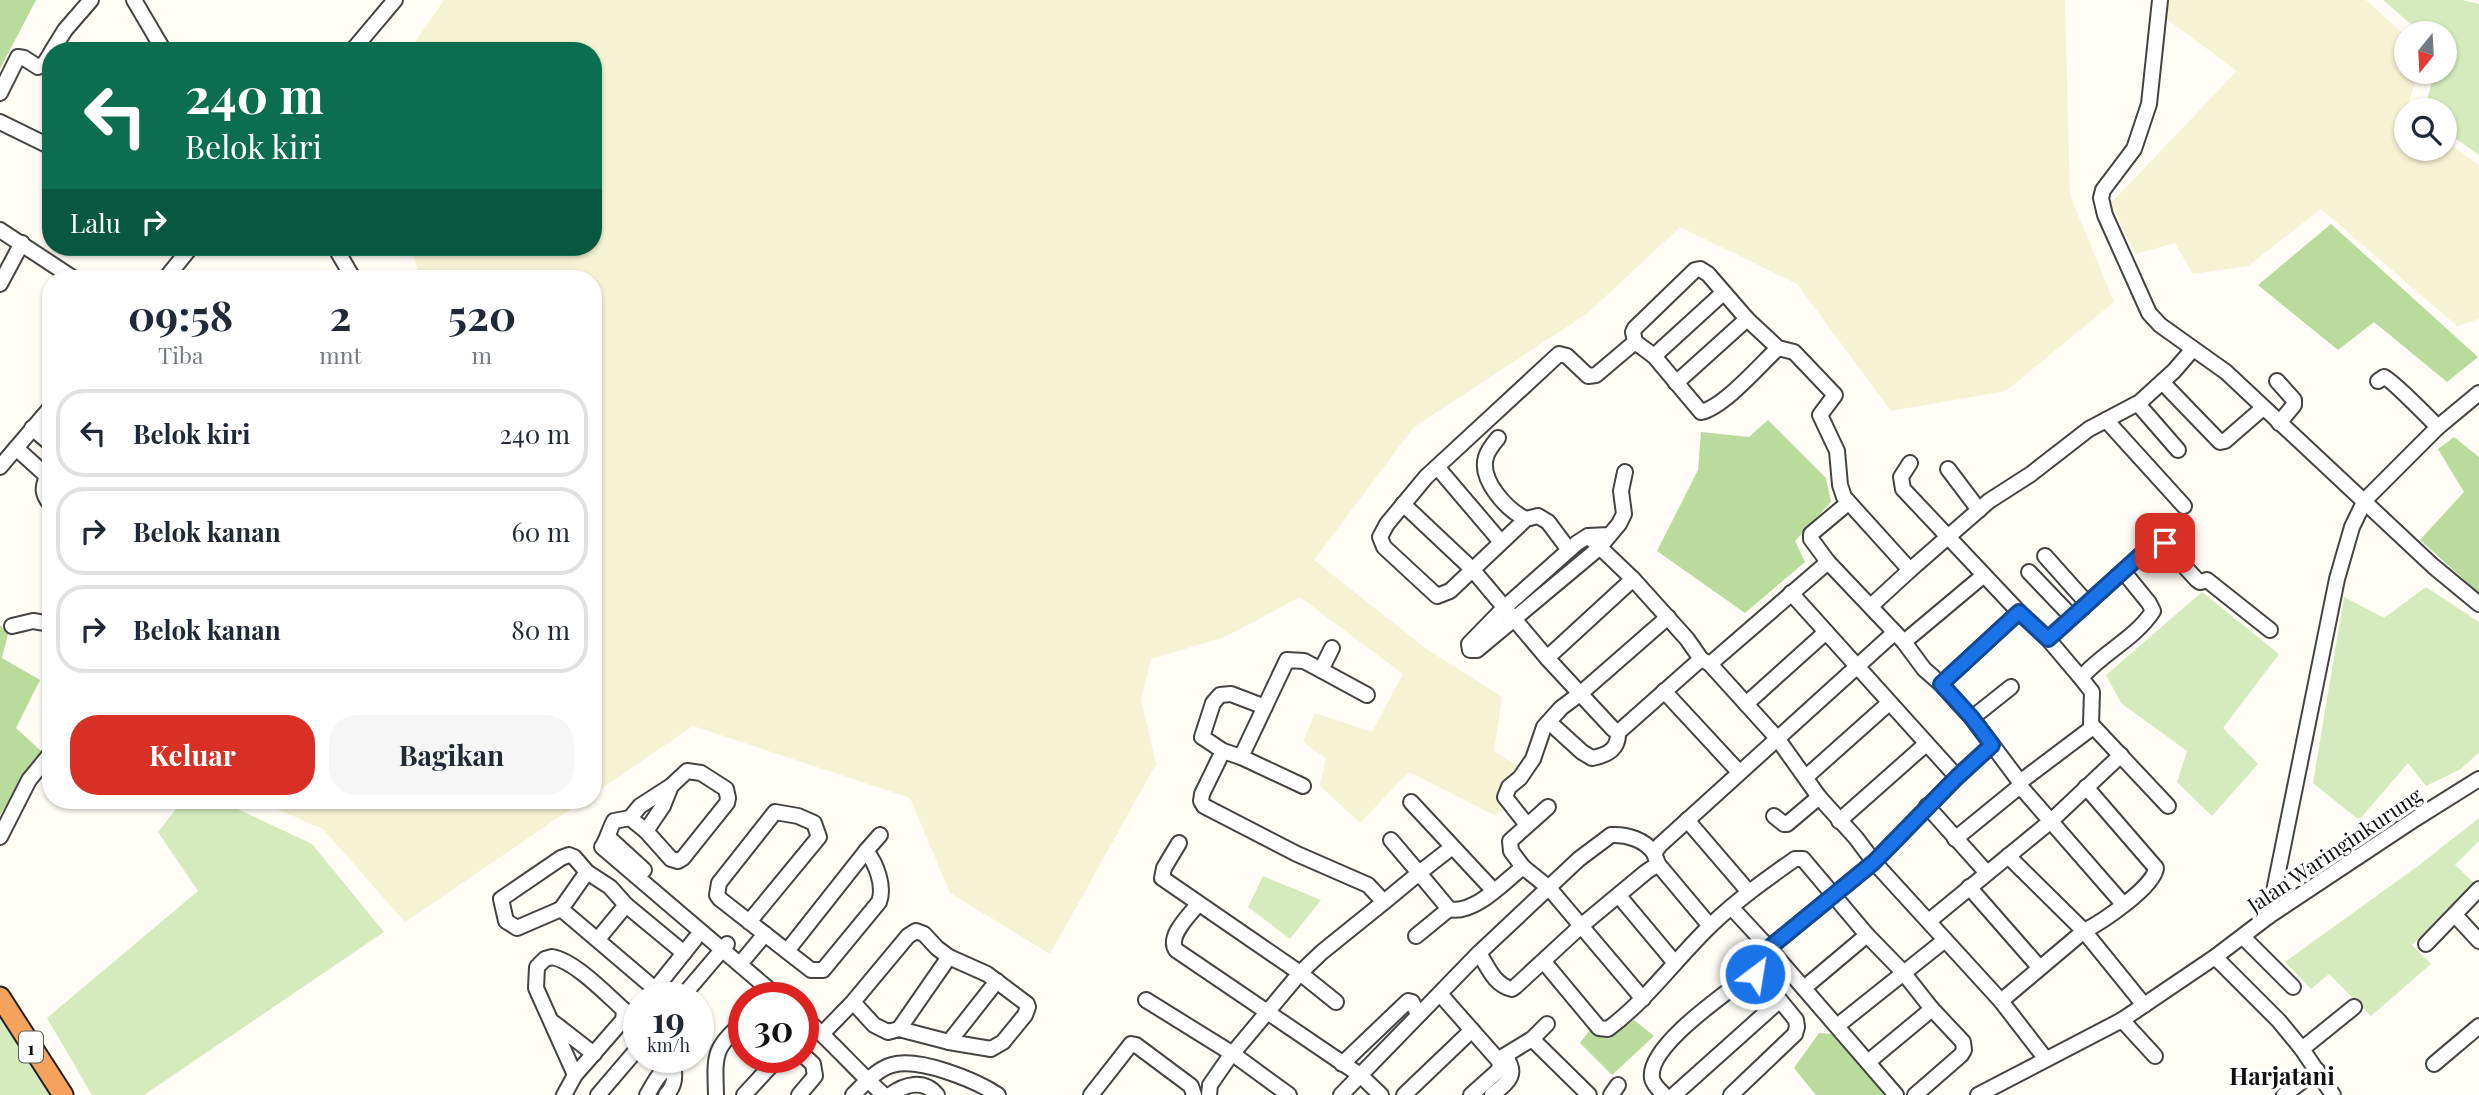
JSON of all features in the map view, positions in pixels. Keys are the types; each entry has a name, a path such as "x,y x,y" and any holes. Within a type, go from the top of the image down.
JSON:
{"highway":[{"name":"1","path":"0,997 63,1095"}],"street":[{"path":"57,42 91,0"},
{"path":"134,0 158,42"},
{"path":"360,42 395,0"},
{"path":"2160,0 2149,104 2142,129 2134,149 2107,182 2101,198 2105,215 2150,313 2160,325 2226,372 2433,566 2479,604"},
{"path":"0,93 18,57 42,66"},
{"path":"0,122 42,143"},
{"path":"0,230 61,270"},
{"path":"0,284 22,243"},
{"path":"172,270 184,256"},
{"path":"1635,342 1635,328 1697,269 1708,274 1747,319 1777,348 1794,352 1835,395 1819,415 1837,451 1840,485 1848,503 1909,570"},
{"path":"1654,356 1723,293"},
{"path":"1676,383 1747,319"},
{"path":"1635,342 1654,356 1699,411 1704,412 1736,389 1777,348"},
{"path":"1569,550 1548,522 1538,516 1525,519 1451,591 1437,596 1384,547 1380,537 1426,477 1559,354 1567,356 1591,377 1635,342"},
{"path":"1872,606 1979,510 2031,474 2070,442 2138,404 2193,349"},
{"path":"2378,381 2384,377 2390,378 2403,395 2438,427"},
{"path":"2277,381 2294,400 2294,405 2279,424"},
{"path":"2162,382 2220,443 2263,408"},
{"path":"2269,916 2337,579 2352,527 2365,500 2438,427 2479,394"},
{"path":"2138,404 2178,450"},
{"path":"0,467 42,417"},
{"path":"2106,420 2184,506"},
{"path":"32,428 42,436"},
{"path":"1498,438 1486,457 1488,478 1498,495 1515,514 1525,519"},
{"path":"16,448 42,471"},
{"path":"1910,463 1901,477 1903,489 2048,639 2081,678 2092,692 2090,720 2093,727 2168,806"},
{"path":"1438,468 1501,542"},
{"path":"1948,469 1979,510"},
{"path":"1510,613 1598,548 1624,517 1621,491 1625,472"},
{"path":"1848,503 1810,536 1828,562 1872,606 1919,664 1972,718 2020,784 2123,904"},
{"path":"1403,504 1472,569 1607,724 1618,732 1619,741 1614,748 1592,758 1581,752 1549,722"},
{"path":"1510,613 1569,550 1588,536 1609,535"},
{"path":"1588,536 1633,579 1777,738 1839,821 2001,1001 2045,1058"},
{"path":"2048,639 2153,544 2161,541 2197,580 2207,580 2270,630"},
{"path":"2045,556 2087,603"},
{"path":"1618,732 1664,691 1828,562"},
{"path":"2081,678 2153,611 2123,571"},
{"path":"2029,572 2071,617"},
{"path":"1479,953 1498,983 1512,989 1646,872 1656,859 1660,845 1857,665 1984,575"},
{"path":"1548,658 1633,579"},
{"path":"1791,593 1957,777"},
{"path":"1941,684 2019,612"},
{"path":"1527,825 1505,797 1509,787 1520,778 1533,759 1544,727 1561,708 1668,617"},
{"path":"12,626 33,621 42,622"},
{"path":"1746,704 1826,632"},
{"path":"1321,670 1332,648"},
{"path":"1241,757 1287,660 1304,661 1367,695"},
{"path":"1972,718 2011,687"},
{"path":"1664,691 1739,772"},
{"path":"1265,707 1231,694 1223,694 1217,697 1202,736 1223,751 1303,786"},
{"path":"1806,777 1889,703"},
{"path":"1955,839 2093,727"},
{"path":"1839,821 1926,744"},
{"path":"1757,974 1769,948 1874,862 1927,806 1992,745"},
{"path":"1223,751 1202,794 1201,801 1204,806 1297,854 1368,885 1384,902"},
{"path":"1929,920 2051,821 2121,755"},
{"path":"0,838 29,780 42,764"},
{"path":"630,818 646,831 671,859 681,860 728,800 726,789 701,773 687,771 671,786 640,806 630,818 614,821 609,838 631,865 762,982"},
{"name":"Jalan Waringinkurung","path":"1978,1095 2122,1020 2215,957 2269,916 2415,818 2479,779"},
{"path":"646,831 663,806 671,786"},
{"path":"2001,1001 2039,967 2084,931 2103,920 2151,880 2156,868 2086,787"},
{"path":"1774,816 1787,824 1819,797"},
{"path":"1411,802 1493,890"},
{"path":"1927,806 1987,873"},
{"path":"1548,807 1510,841 1509,845 1523,867 1549,888 1643,999"},
{"path":"749,922 818,838 819,833 814,823 798,816 775,812 719,883 719,898 749,922 811,970 823,970 879,902 882,893 874,861 866,851"},
{"path":"1687,820 1748,891"},
{"path":"787,951 880,835"},
{"path":"1341,1095 1479,953 1579,859 1611,835 1632,838 1646,844 1710,926"},
{"path":"1391,840 1449,909 1471,908 1523,867"},
{"path":"1179,843 1164,868 1162,878 1300,973 1336,1002"},
{"path":"1209,1095 1210,1086 1233,1054 1300,973 1321,952 1451,848"},
{"path":"587,872 561,909 517,928 506,921 501,899 561,858 569,856 610,887 626,905 684,953"},
{"path":"2007,856 2084,931 2144,1005"},
{"path":"1544,962 1600,1029 1609,1028 1643,999 1710,926 1748,891 1799,858 1805,860 1867,935 1964,1042 1964,1050 1915,1095"},
{"path":"610,887 631,865"},
{"path":"1969,887 2039,967"},
{"path":"2426,944 2479,889"},
{"path":"1619,896 1675,963"},
{"path":"1198,904 1174,937 1173,947 1183,957 1360,1075 1381,1095"},
{"path":"598,939 626,905"},
{"path":"1731,907 1896,1095"},
{"path":"561,909 598,939 641,982"},
{"path":"1416,936 1449,909"},
{"path":"2455,915 2479,941"},
{"path":"826,1031 913,932 924,934 949,957 987,974 1027,1004 1028,1010 996,1047 991,1049 899,1029 888,1032 881,1030 853,1002"},
{"path":"745,958 765,934"},
{"path":"1804,988 1867,935"},
{"path":"2243,937 2293,988"},
{"path":"661,982 695,939"},
{"path":"1837,1026 1902,971 1945,940"},
{"path":"724,947 745,958 773,982"},
{"path":"694,982 724,947"},
{"path":"564,1095 575,1075 623,1020 624,1010 566,962 552,957 545,959 537,967 535,985 575,1075"},
{"path":"899,1029 949,957"},
{"path":"2215,957 2279,1021 2333,1095"},
{"path":"1738,1093 1797,1030 1797,1020 1757,974"},
{"path":"1664,1095 1651,1075 1674,1035 1749,975 1757,974"},
{"path":"949,1042 997,981"},
{"path":"1440,994 1472,1030 1511,1064 1512,1073 1509,1080 1492,1095"},
{"path":"1146,1000 1233,1054 1289,1095"},
{"path":"1342,1064 1408,1001 1412,1002 1418,1014"},
{"path":"1674,1095 1779,1001"},
{"path":"2302,1049 2354,1007"},
{"path":"1868,1062 1932,1009"},
{"path":"2122,1020 2155,1056"},
{"path":"551,1021 594,1054"},
{"path":"819,1024 885,1094 914,1084 926,1085 937,1095"},
{"path":"1471,1095 1499,1070 1502,1058 1532,1039 1547,1024"},
{"path":"2434,1065 2479,1026"},
{"path":"819,1027 826,1031"},
{"path":"1404,1095 1472,1030"},
{"path":"716,1095 717,1052 728,1036"},
{"path":"1532,1039 1589,1095"},
{"path":"1091,1095 1131,1044 1191,1087 1194,1095"},
{"path":"1362,1044 1377,1059"},
{"path":"853,1095 890,1066 903,1063 945,1072 978,1083 997,1094"},
{"path":"598,1095 623,1066"},
{"path":"648,1095 660,1074 670,1068 674,1072 674,1079 666,1095"},
{"path":"2284,1095 2317,1070"},
{"path":"744,1095 764,1073"},
{"path":"799,1095 816,1076 815,1073"}],"shaded area":[{"path":"444,0 2065,0 2070,195 2114,302 2006,391 1891,411 1797,284 1680,227 1588,313 1414,427 1314,560 1425,648 1502,697 1494,751 1532,776 1496,816 1409,772 1360,823 1320,786 1326,758 1303,742 1315,713 1372,732 1403,674 1300,597 1225,637 1151,659 1141,699 1156,764 1050,954 950,893 910,798 693,726 602,788 602,270 419,270 413,256 602,256 602,42 415,42"},
{"path":"2168,0 2366,0 2394,25 2394,84 2415,84 2410,98 2394,98 2394,161 2457,161 2457,149 2479,165 2479,319 2457,326 2321,209 2248,266 2193,274 2175,243 2135,254 2111,203 2237,71 2164,17"},
{"path":"277,809 571,809 405,922 323,829"}],"green space":[{"path":"0,0 36,0 0,69"},
{"path":"2383,0 2462,0 2479,4 2479,155 2457,139 2457,98 2427,98 2432,84 2457,84 2457,21 2407,21"},
{"path":"2331,224 2478,357 2447,382 2374,322 2338,350 2258,285"},
{"path":"1768,420 1826,478 1831,502 1795,541 1805,562 1745,613 1657,551 1698,470 1701,432 1749,437"},
{"path":"2454,437 2479,457 2479,593 2420,540 2464,492 2438,449"},
{"path":"2426,587 2479,622 2479,753 2459,770 2426,786 2408,763 2359,820 2313,783 2344,597 2384,618"},
{"path":"2202,592 2279,654 2223,728 2258,764 2212,816 2177,782 2187,751 2121,703 2106,675"},
{"path":"0,625 8,634 2,658 40,680 16,728 42,752 0,815"},
{"path":"176,809 237,809 312,844 384,932 144,1095 92,1095 47,1018 198,891 158,832"},
{"path":"2479,818 2479,841 2455,865 2474,883 2412,945 2431,964 2371,1016 2329,974 2311,989 2285,962 2418,866"},
{"path":"1263,876 1321,900 1290,939 1248,907"},
{"path":"0,1011 54,1095 0,1095"},
{"path":"1634,1020 1654,1036 1612,1075 1580,1043 1595,1023 1609,1039"},
{"path":"1819,1033 1832,1034 1889,1095 1816,1095 1794,1068"}],"district":[{"name":"Harjatani","path":"2282,1075"}],"route":[{"path":"1755,974 1769,948 1874,862 1927,806 1992,745 1941,684 2019,612 2048,639 2153,544 2161,541 2165,543"}]}
